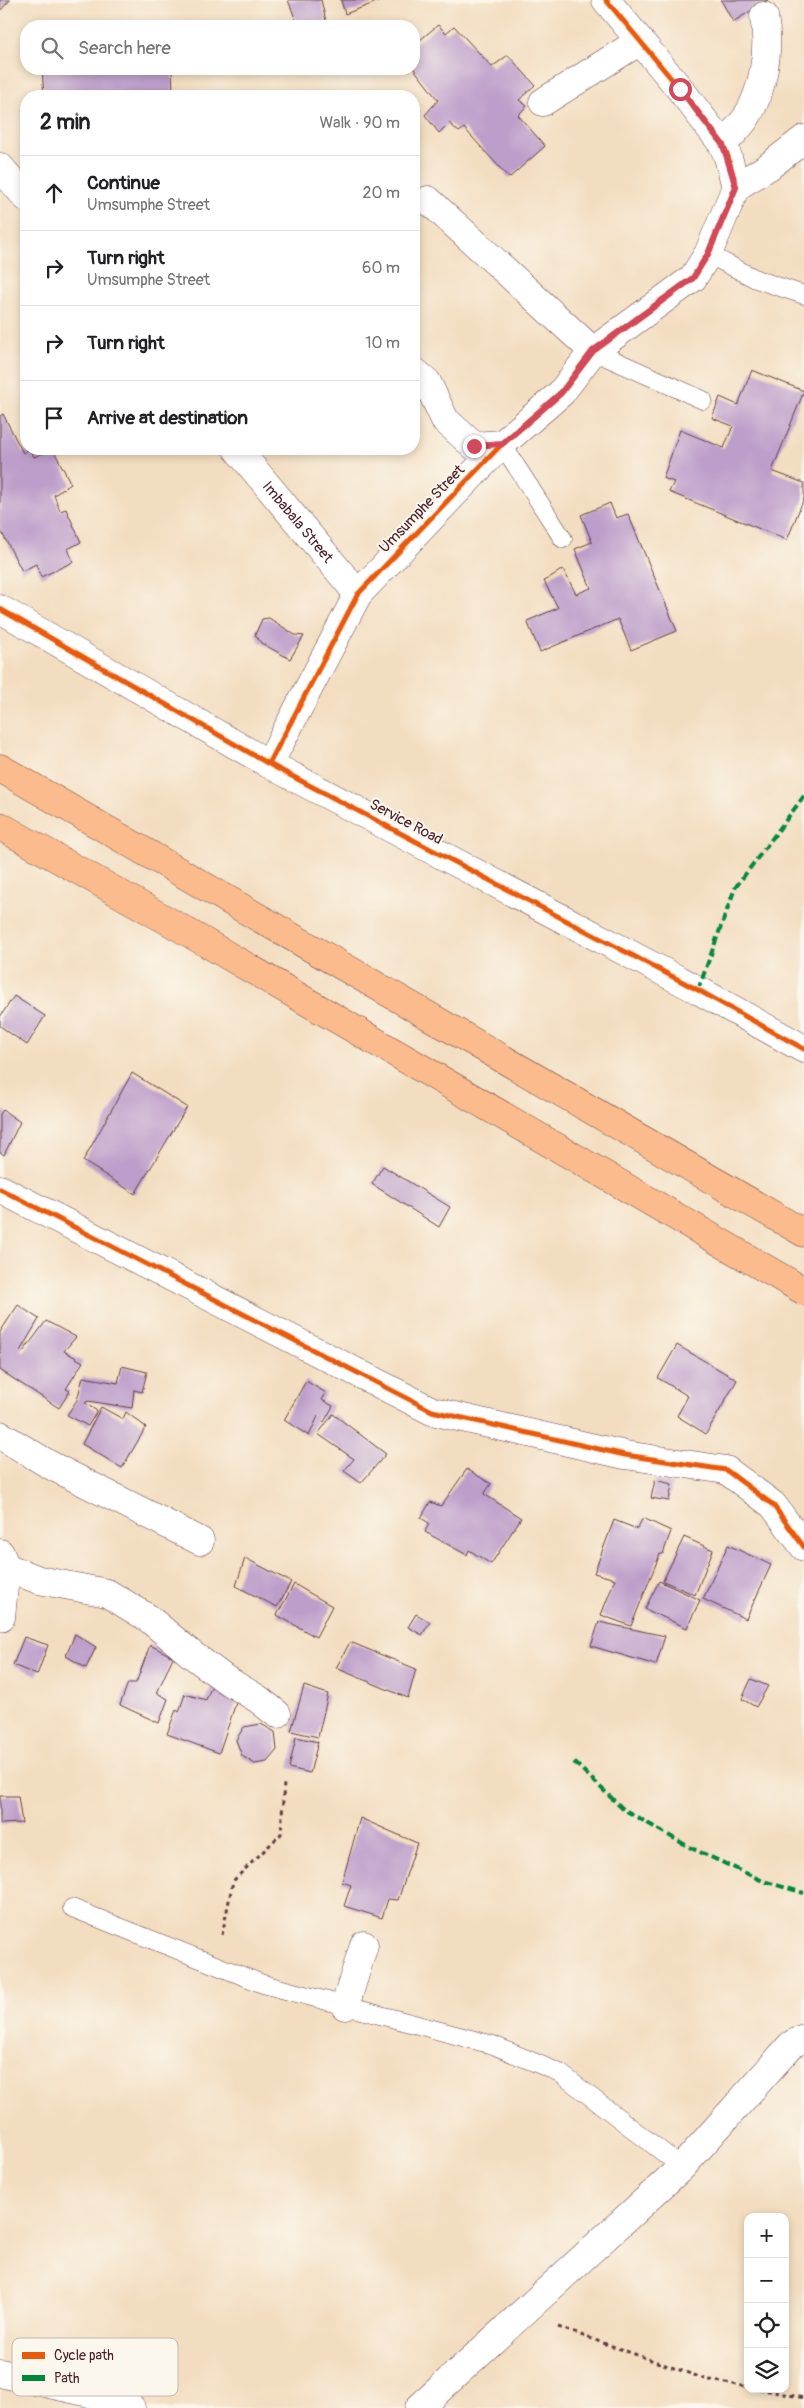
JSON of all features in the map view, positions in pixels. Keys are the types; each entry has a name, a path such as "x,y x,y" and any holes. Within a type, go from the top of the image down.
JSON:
{"highway":[{"path":"0,768 804,1232"},
{"path":"0,826 176,926 804,1291"}],"street":[{"path":"606,0 723,145 736,187 768,167 804,140"},
{"path":"723,145 746,118 762,80 767,30 764,16"},
{"path":"542,102 640,41"},
{"name":"Umsumphe Street","path":"269,764 358,594 502,444 561,393 593,351 693,278 708,254 736,187"},
{"path":"428,200 593,351"},
{"path":"420,376 427,382 446,420 474,446 502,444"},
{"name":"Imbabala Street","path":"242,455 358,594"},
{"name":"Service Road","path":"0,609 269,764 698,990 804,1049"},
{"path":"0,1190 432,1411 625,1455 726,1470 774,1505 804,1547"},
{"path":"1,1439 200,1541"},
{"path":"1,1617 3,1560 39,1580 107,1593 148,1618 190,1654 224,1679 258,1699 277,1714"},
{"path":"345,2006 364,1945"},
{"path":"419,2408 682,2168 791,2045 804,2038"},
{"path":"98,2396 130,2408"}],"lane":[{"path":"708,254 756,279 804,295"},
{"path":"593,351 702,400"},
{"path":"502,444 562,539"},
{"path":"72,1908 263,1984 493,2045 560,2073 682,2168"}],"path":[{"path":"216,1965 232,1881 281,1834 284,1782"},
{"path":"524,2311 550,2324 705,2379 744,2386"},
{"path":"779,2393 804,2398"}],"building":[{"path":"0,0 10,0 0,11"},
{"path":"288,0 321,0 326,20 296,20"},
{"path":"341,0 382,0 345,14"},
{"path":"721,0 768,0 733,22"},
{"path":"438,25 446,33 454,26 492,67 508,55 535,85 519,100 527,106 518,115 545,146 509,178 464,128 459,132 449,123 439,133 425,115 438,100 419,75 420,40"},
{"path":"42,75 172,75 173,90 44,90"},
{"path":"752,370 804,391 772,471 804,483 804,498 787,540 669,492 674,482 663,478 680,430 724,448 733,426 712,418 720,397 738,405"},
{"path":"3,414 20,447 20,455 33,455 34,457 39,455 56,455 71,484 54,495 60,511 66,509 81,542 68,549 73,562 41,577 36,564 22,571 0,529 0,416"},
{"path":"610,503 616,518 628,514 677,631 631,650 618,619 540,652 527,621 558,608 544,581 563,569 576,594 591,588 575,549 592,542 581,515"},
{"path":"269,618 295,635 304,636 290,659 261,643 255,635 262,619"},
{"path":"14,996 45,1016 27,1045 0,1026 0,1017"},
{"path":"132,1073 187,1107 135,1194 83,1161"},
{"path":"3,1110 20,1122 4,1155 0,1152 0,1114"},
{"path":"383,1166 450,1207 439,1227 372,1184"},
{"path":"18,1305 39,1319 20,1351 23,1352 46,1321 76,1337 64,1351 83,1362 66,1389 70,1391 59,1408 0,1370 0,1332"},
{"path":"677,1345 737,1380 706,1434 677,1416 688,1396 658,1378"},
{"path":"122,1366 147,1372 142,1392 134,1390 132,1408 88,1401 85,1403 97,1411 88,1426 67,1415 77,1400 83,1377 118,1383"},
{"path":"306,1381 326,1393 322,1400 333,1406 324,1422 318,1416 309,1436 284,1420"},
{"path":"101,1407 123,1419 126,1412 146,1427 122,1468 82,1444"},
{"path":"333,1414 386,1454 361,1483 344,1471 354,1459 318,1434"},
{"path":"467,1469 491,1484 484,1494 521,1518 491,1564 469,1550 467,1555 425,1532 429,1523 421,1518 430,1502 441,1506"},
{"path":"655,1480 672,1484 669,1501 651,1498"},
{"path":"643,1518 671,1531 663,1554 660,1554 631,1626 601,1615 615,1579 594,1573 614,1520 637,1529"},
{"path":"684,1537 713,1550 695,1595 663,1581"},
{"path":"728,1545 771,1565 746,1619 703,1599"},
{"path":"245,1558 291,1582 277,1607 236,1586"},
{"path":"659,1581 700,1600 687,1628 645,1609"},
{"path":"294,1584 332,1606 316,1637 277,1615"},
{"path":"416,1614 430,1622 422,1635 408,1627"},
{"path":"599,1622 665,1636 656,1665 591,1646"},
{"path":"75,1634 96,1647 86,1668 66,1656"},
{"path":"24,1637 48,1645 37,1675 13,1665"},
{"path":"350,1642 416,1669 408,1698 336,1668"},
{"path":"150,1645 173,1657 157,1693 168,1699 159,1723 120,1705 128,1683 136,1683"},
{"path":"751,1679 768,1686 756,1707 742,1699"},
{"path":"212,1685 239,1694 219,1753 167,1734 176,1710 179,1712 185,1694 206,1700"},
{"path":"304,1686 328,1694 318,1737 291,1731"},
{"path":"261,1724 275,1732 277,1750 267,1762 255,1764 242,1756 236,1740 244,1727"},
{"path":"296,1737 318,1742 310,1773 289,1768"},
{"path":"0,1796 18,1796 22,1823 0,1824"},
{"path":"360,1818 417,1843 398,1900 388,1899 382,1918 344,1906 351,1885 342,1882"}],"marked path":[{"path":"698,990 735,888 804,796"},
{"path":"574,1762 623,1809 689,1847 763,1881 804,1893"}],"cycle path":[{"path":"269,764 358,594 502,444 561,393 593,351 693,278 708,254 736,187 728,157 723,145 680,89 606,0"},
{"path":"0,609 269,764 698,990 804,1049"},
{"path":"0,1189 432,1411 625,1455 726,1470 773,1505 804,1547"}],"route":[{"path":"474,446 502,444 561,393 593,351 693,278 708,254 736,187 723,145 680,89"}]}
